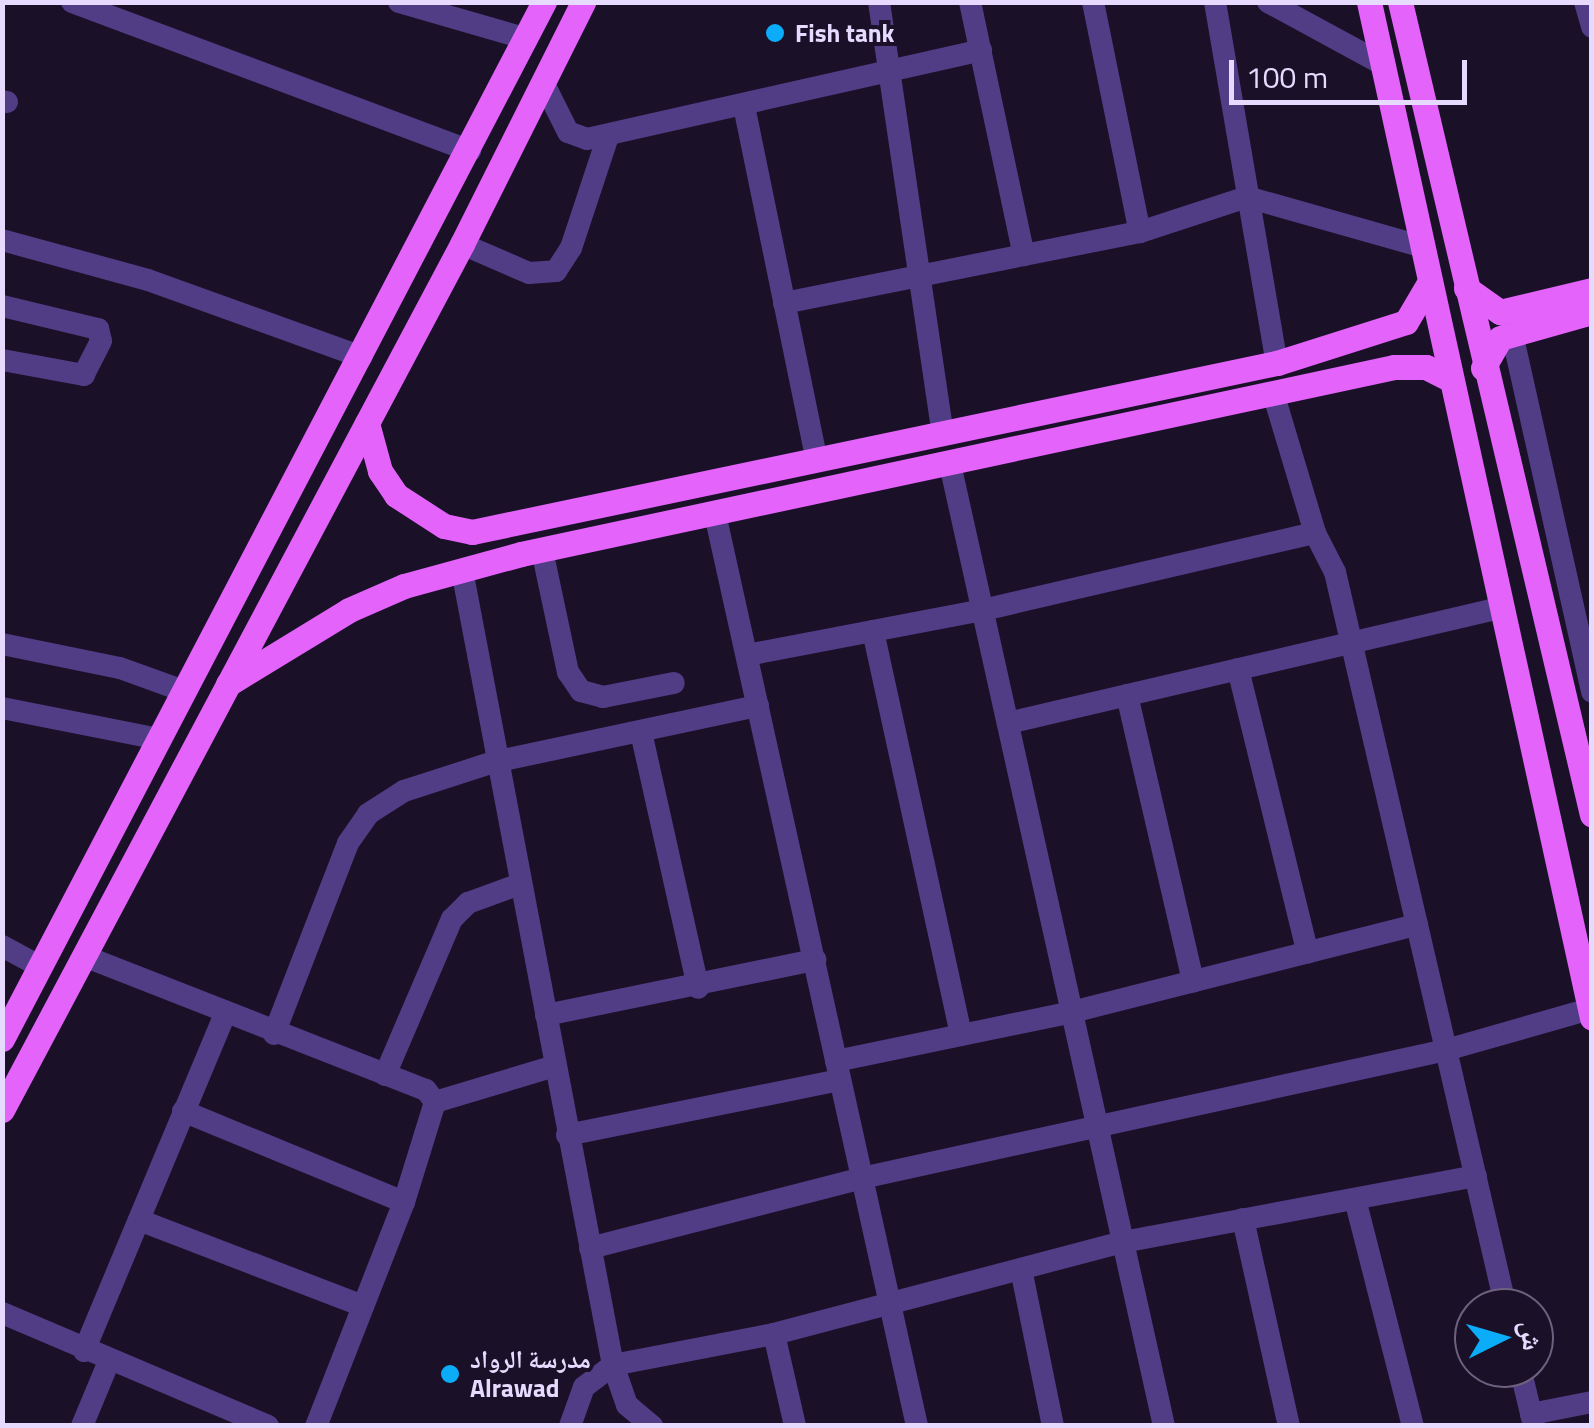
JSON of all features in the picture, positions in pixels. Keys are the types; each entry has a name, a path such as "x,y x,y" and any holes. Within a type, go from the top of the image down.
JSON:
{"main road":[{"path":"2,1039 362,357 544,2"},
{"path":"2,1110 462,244 582,2"},
{"path":"1369,2 1456,415 1590,1014"},
{"path":"1400,2 1483,368 1592,815"},
{"path":"446,196 478,212"},
{"path":"1419,241 1419,224 1431,218 1450,226"},
{"path":"367,423 380,471 418,514 472,532 1277,363 1406,322 1428,283"},
{"path":"1466,288 1509,322 1592,312"},
{"path":"1483,368 1490,349 1509,322 1592,290"},
{"path":"228,684 349,610 462,570 531,552 1274,396 1394,367 1426,367 1448,378"},
{"path":"1456,415 1476,423 1492,404"},
{"path":"873,449 878,480"},
{"path":"516,524 531,552"},
{"path":"72,906 102,923"}],"street":[{"path":"72,2 470,150"},
{"path":"400,2 528,38"},
{"path":"878,2 915,273 943,434"},
{"path":"970,2 1024,256"},
{"path":"1093,2 1140,232"},
{"path":"1215,2 1277,363"},
{"path":"1268,2 1382,64"},
{"path":"1585,2 1592,27"},
{"path":"543,82 572,135 608,136 980,50"},
{"path":"744,106 817,460"},
{"path":"462,244 529,273 556,272 572,248 608,136"},
{"path":"784,303 915,273 1140,232 1247,197 1419,241"},
{"path":"2,240 148,280 362,357"},
{"path":"2,306 98,330 102,341 84,375 2,360"},
{"path":"1509,322 1592,692"},
{"path":"1274,396 1316,533 1335,572 1501,1288"},
{"path":"950,464 1164,1426"},
{"path":"716,514 917,1426"},
{"path":"746,655 983,610 1316,533"},
{"path":"531,552 568,672 581,690 604,697 674,683"},
{"path":"462,570 494,762 614,1365 628,1405 652,1426"},
{"path":"1008,723 1500,608"},
{"path":"872,631 961,1035"},
{"path":"2,644 120,668 184,691"},
{"path":"1238,669 1308,952"},
{"path":"1127,695 1193,982"},
{"path":"274,1034 348,843 368,814 404,791 494,762 758,706"},
{"path":"2,708 159,739"},
{"path":"641,732 698,988"},
{"path":"385,1075 452,919 468,904 520,884"},
{"path":"567,1135 1417,925"},
{"path":"2,946 41,966"},
{"path":"84,956 274,1034 426,1090 435,1102"},
{"path":"546,1014 698,988 814,960"},
{"path":"84,1351 224,1014"},
{"path":"590,1248 862,1178 1446,1050 1590,1014"},
{"path":"435,1102 555,1066"},
{"path":"316,1426 404,1202 435,1102"},
{"path":"182,1111 404,1202"},
{"path":"570,1426 584,1386 614,1365 774,1334 1123,1242 1476,1176"},
{"path":"1355,1199 1413,1426"},
{"path":"139,1220 363,1306"},
{"path":"1243,1220 1289,1426"},
{"path":"1021,1269 1053,1426"},
{"path":"2,1314 268,1426"},
{"path":"774,1334 796,1426"},
{"path":"82,1426 108,1361"},
{"path":"1525,1388 1532,1420 1592,1402"}],"place":[{"name":"Fish tank","path":"775,33"},
{"name":"مدرسة الرواد Alrawad","path":"450,1374"}]}
